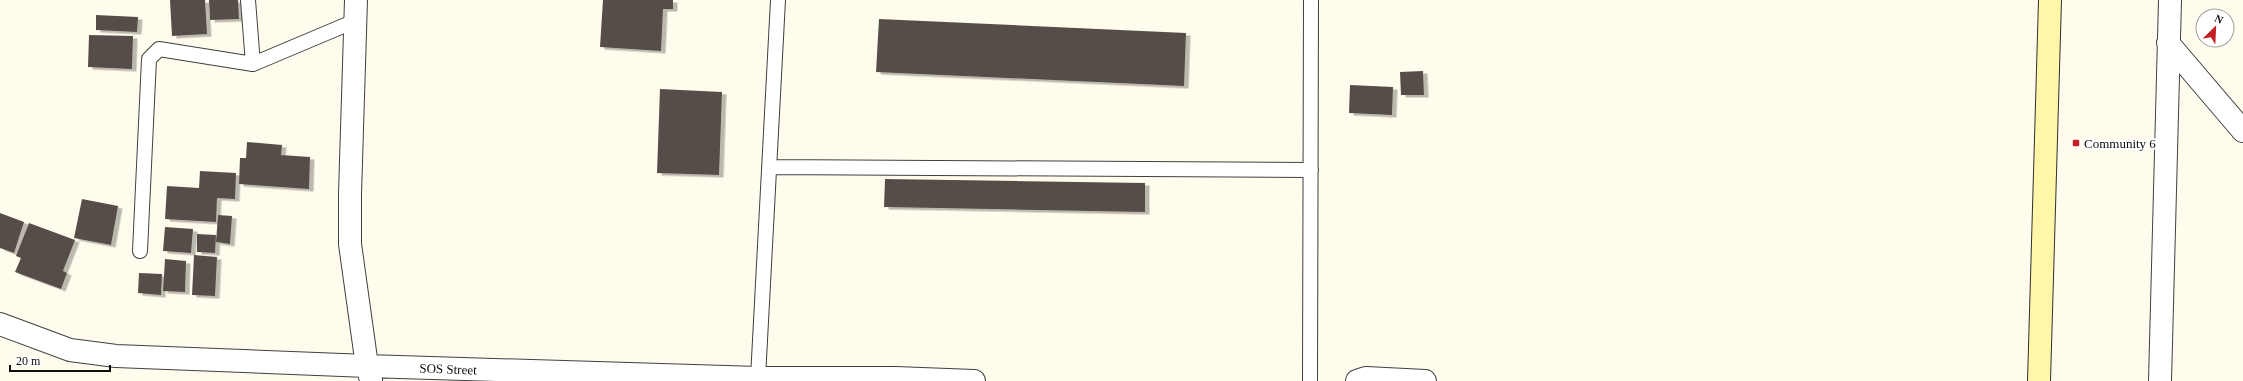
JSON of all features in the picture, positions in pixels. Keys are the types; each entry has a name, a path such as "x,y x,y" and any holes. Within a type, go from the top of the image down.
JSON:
{"main road":[{"path":"2039,381 2050,0"}],"street":[{"path":"2160,381 2170,0"},
{"path":"356,10 350,194 350,244 369,374"},
{"path":"2168,43 2243,131"},
{"name":"SOS Street","path":"0,324 70,350 116,356 369,374 974,381"},
{"path":"1363,380 1425,381"}],"lane":[{"path":"248,0 253,64"},
{"path":"758,378 778,0"},
{"path":"1310,381 1311,0"},
{"path":"140,251 149,59 159,49 253,64 356,10"},
{"path":"769,168 1311,170"}],"building":[{"path":"170,0 205,0 207,34 172,36"},
{"path":"209,0 238,0 239,19 210,20"},
{"path":"603,0 673,0 673,9 663,9 661,51 600,47"},
{"path":"96,15 138,17 137,32 96,30"},
{"path":"879,19 1186,33 1184,86 876,72"},
{"path":"89,35 133,36 132,69 88,67"},
{"path":"1423,71 1424,95 1401,95 1400,72"},
{"path":"1350,85 1393,87 1392,115 1349,113"},
{"path":"660,89 722,92 719,175 657,173"},
{"path":"247,142 282,145 281,155 310,157 309,189 239,184 240,158 246,158"},
{"path":"200,171 236,173 235,199 217,198 216,222 165,219 167,186 199,188"},
{"path":"885,179 1145,183 1145,212 884,207"},
{"path":"82,199 118,206 111,245 74,238"},
{"path":"0,213 24,222 14,253 0,248"},
{"path":"218,215 232,216 230,244 216,242"},
{"path":"29,223 75,240 63,271 67,273 61,289 15,272 21,258 16,256"},
{"path":"165,227 193,229 191,253 163,251"},
{"path":"197,234 216,235 215,253 197,252"},
{"path":"194,255 217,257 215,296 192,295"},
{"path":"165,259 186,261 185,292 163,291"},
{"path":"139,273 162,274 161,295 138,293"}],"place":[{"name":"Community 6","path":"2076,143"}]}
